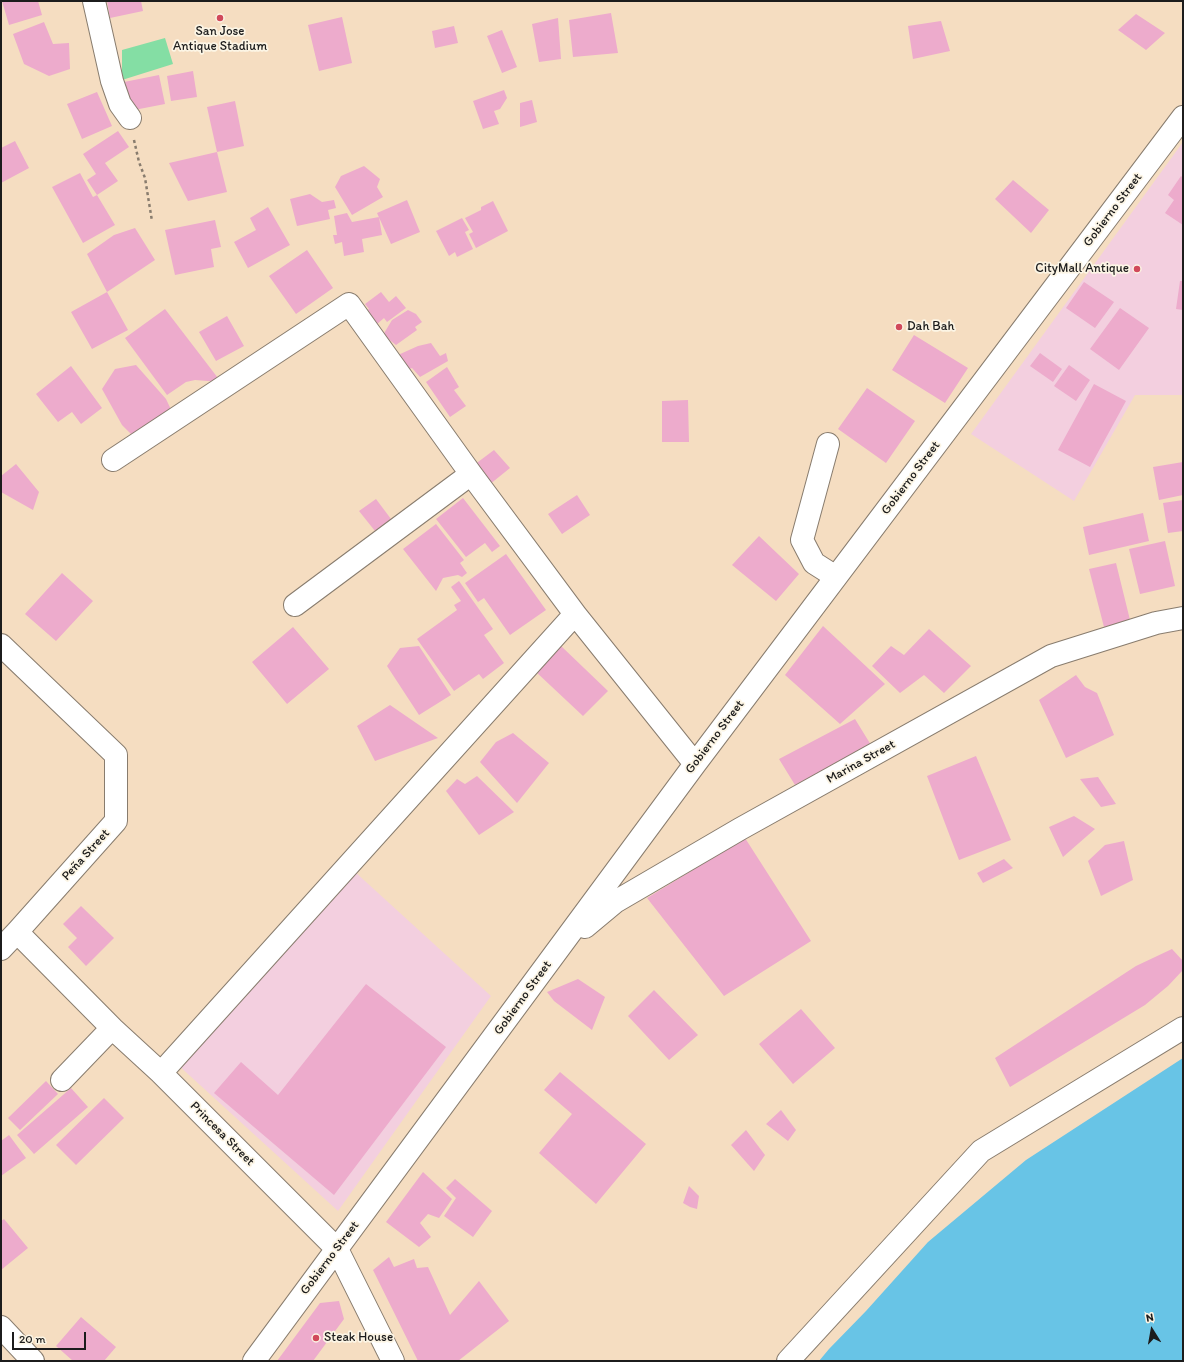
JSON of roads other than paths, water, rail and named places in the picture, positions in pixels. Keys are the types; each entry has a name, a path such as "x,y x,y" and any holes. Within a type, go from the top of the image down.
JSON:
{"street":[{"path":"94,1 112,81 120,104 130,118"},
{"name":"Gobierno Street","path":"254,1361 695,764 1183,117"},
{"path":"113,460 349,304 471,474 575,614 695,764"},
{"path":"828,444 802,540 814,562 836,577"},
{"path":"295,604 471,474"},
{"path":"161,1073 575,614"},
{"name":"Marina Street","path":"560,947 615,902 740,829 1051,656 1156,623 1183,618"},
{"name":"Peña Street","path":"1,644 116,755 116,821 1,949"},
{"name":"Princesa Street","path":"17,932 112,1028 161,1073 337,1249 393,1361"},
{"path":"62,1080 112,1028"},
{"path":"788,1361 981,1151 1183,1028"},
{"path":"1,1327 34,1361"}],"water":[{"path":"1183,1058 1183,1361 819,1361 928,1242 1026,1160"}],"place":[{"name":"San Jose Antique Stadium","path":"220,18"},
{"name":"CityMall Antique","path":"1137,269"},
{"name":"Dah Bah","path":"899,327"},
{"name":"Steak House","path":"316,1338"}]}
